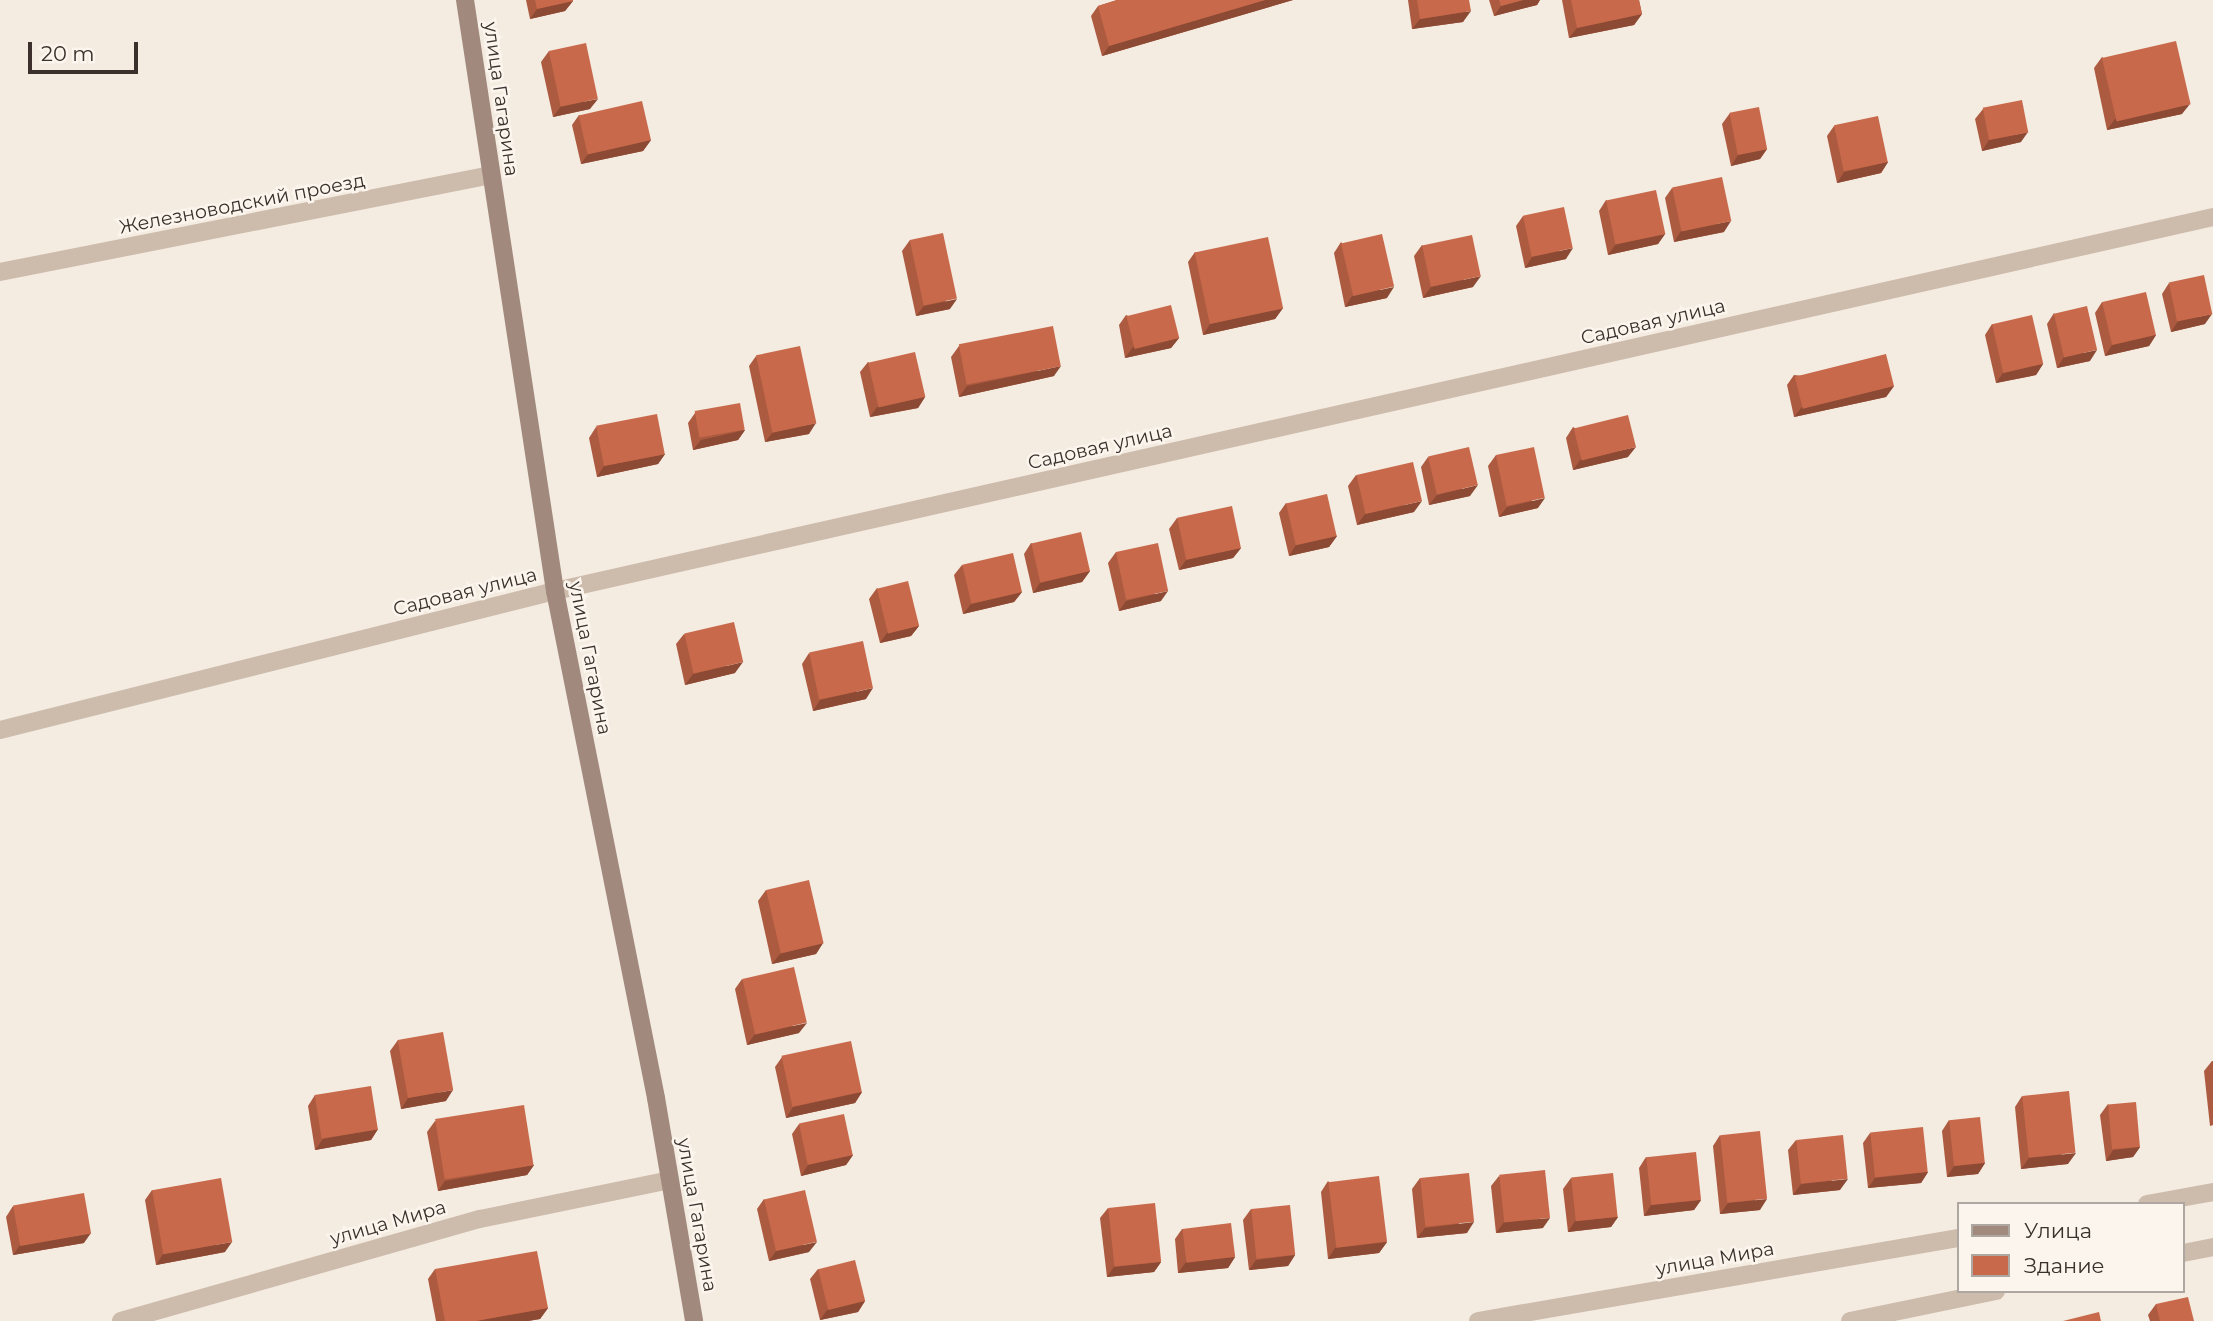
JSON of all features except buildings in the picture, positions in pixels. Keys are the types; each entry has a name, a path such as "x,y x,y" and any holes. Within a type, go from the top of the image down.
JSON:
{"main road":[{"name":"улица Гагарина","path":"465,0 555,591 670,1180 694,1321"}],"street":[{"name":"Железноводский проезд","path":"0,272 491,175"},
{"name":"Садовая улица","path":"0,730 555,591 2213,217"},
{"name":"улица Мира","path":"121,1321 480,1219 670,1180"},
{"path":"2158,1202 2213,1192"},
{"name":"улица Мира","path":"1478,1321 1958,1238"},
{"path":"2185,1253 2213,1247"},
{"path":"1850,1321 1986,1293"}]}
